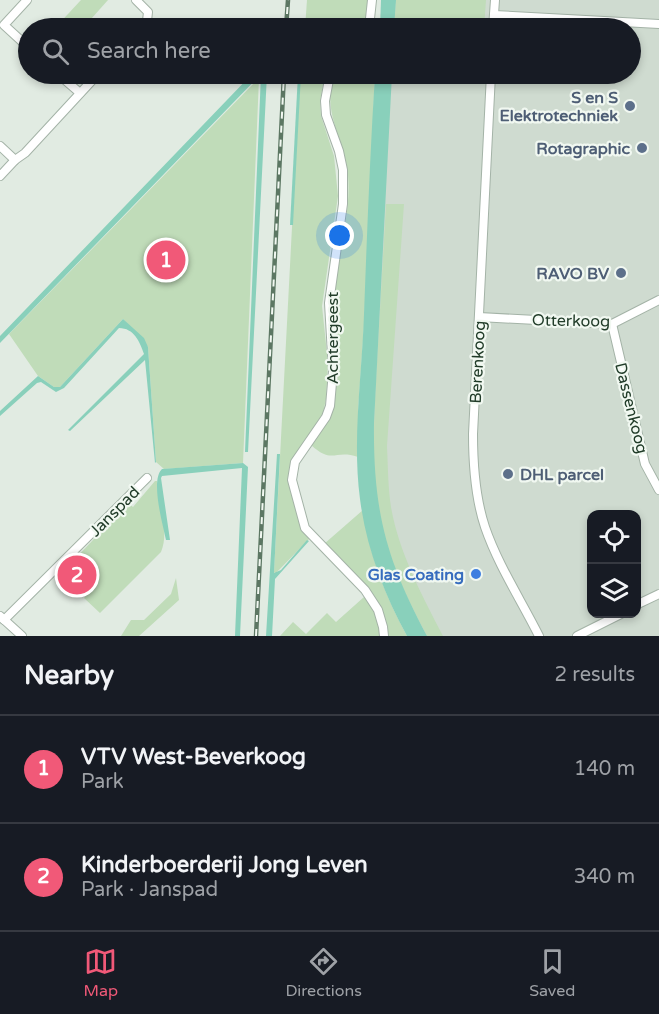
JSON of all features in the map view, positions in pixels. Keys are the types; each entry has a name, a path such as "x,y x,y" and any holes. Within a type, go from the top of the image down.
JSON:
{"street":[{"path":"18,38 4,26 27,0"},
{"path":"136,0 148,12 147,18"},
{"path":"370,18 372,0"},
{"path":"494,18 495,0"},
{"path":"494,15 549,18"},
{"path":"641,23 659,24"},
{"path":"70,84 80,93"},
{"path":"0,176 25,153 89,84"},
{"name":"Achtergeest","path":"328,84 325,101 326,115 343,170 343,204 329,303 333,371 330,406 318,432 295,462 292,480 305,528 365,590 380,616 384,636"},
{"name":"Berenkoog","path":"491,84 473,434 474,470 477,493 492,544 539,636"},
{"path":"0,146 15,160"},
{"name":"Otterkoog","path":"479,316 612,324 659,300"},
{"name":"Dassenkoog","path":"612,324 645,464 659,490"},
{"name":"Janspad","path":"2,618 147,478"},
{"path":"641,603 659,594"},
{"path":"2,618 22,636"},
{"path":"577,636 613,618"}],"shaded area":[{"path":"81,0 108,0 92,18 64,18"},
{"path":"307,0 370,0 368,18 306,18"},
{"path":"381,0 396,0 395,18 380,18"},
{"path":"388,0 659,0 659,636 419,636 367,481 383,84 641,84 641,18 387,18"},
{"path":"396,0 486,0 485,18 395,18"},
{"path":"242,84 251,84 0,343 0,336"},
{"path":"253,84 259,84 243,463 164,469 156,462 148,347 123,319 60,387 54,387 38,376 9,334"},
{"path":"261,84 266,84 248,452 245,452"},
{"path":"297,84 300,84 293,225 290,225"},
{"path":"299,84 323,84 320,101 321,116 334,156 338,196 322,306 328,363 326,399 323,413 292,462 289,473 310,538 275,574"},
{"path":"332,84 375,84 358,411 358,457 324,454 311,445 325,426 336,388 333,330 334,288 348,204 348,175 332,113"},
{"path":"374,84 391,84 374,454 376,483 385,534 401,583 427,636 407,636 391,604 371,552 360,499 357,430"},
{"path":"386,204 404,204 387,446 390,499 405,557 443,636 427,636 408,600 384,536 376,493 374,428"},
{"path":"123,319 144,338 148,347 155,463 145,360 70,431 68,430 144,354 136,336 129,330 119,328 64,388 56,392 41,382 37,383 0,416 0,411 38,376 54,387 60,387"},
{"path":"277,454 280,454 274,573 281,570 307,540 309,541 275,579 272,636 266,636"},
{"path":"243,463 248,467 240,636 235,636 242,468 162,476 170,540 166,540 162,524 157,483 162,469"},
{"path":"157,481 164,526 161,552 100,613 84,598 88,593 81,587 74,594 57,578 128,503 133,507"},
{"path":"363,510 369,543 379,575 407,636 387,636 384,617 324,544"},
{"path":"176,578 179,600 139,636 121,636 131,620 144,620 171,594"},
{"path":"364,597 377,614 381,636 280,636 293,622 306,634 327,613 336,622"}],"railway":[{"path":"287,18 288,0"},
{"path":"256,636 284,84"}],"place":[{"name":"S en S Elektrotechniek","path":"630,106"},
{"name":"Rotagraphic","path":"642,148"},
{"name":"VTV West-Beverkoog","path":"166,260"},
{"name":"RAVO BV","path":"621,273"},
{"name":"DHL parcel","path":"508,474"},
{"name":"Glas Coating","path":"476,574"},
{"name":"Kinderboerderij Jong Leven","path":"77,575"}]}
